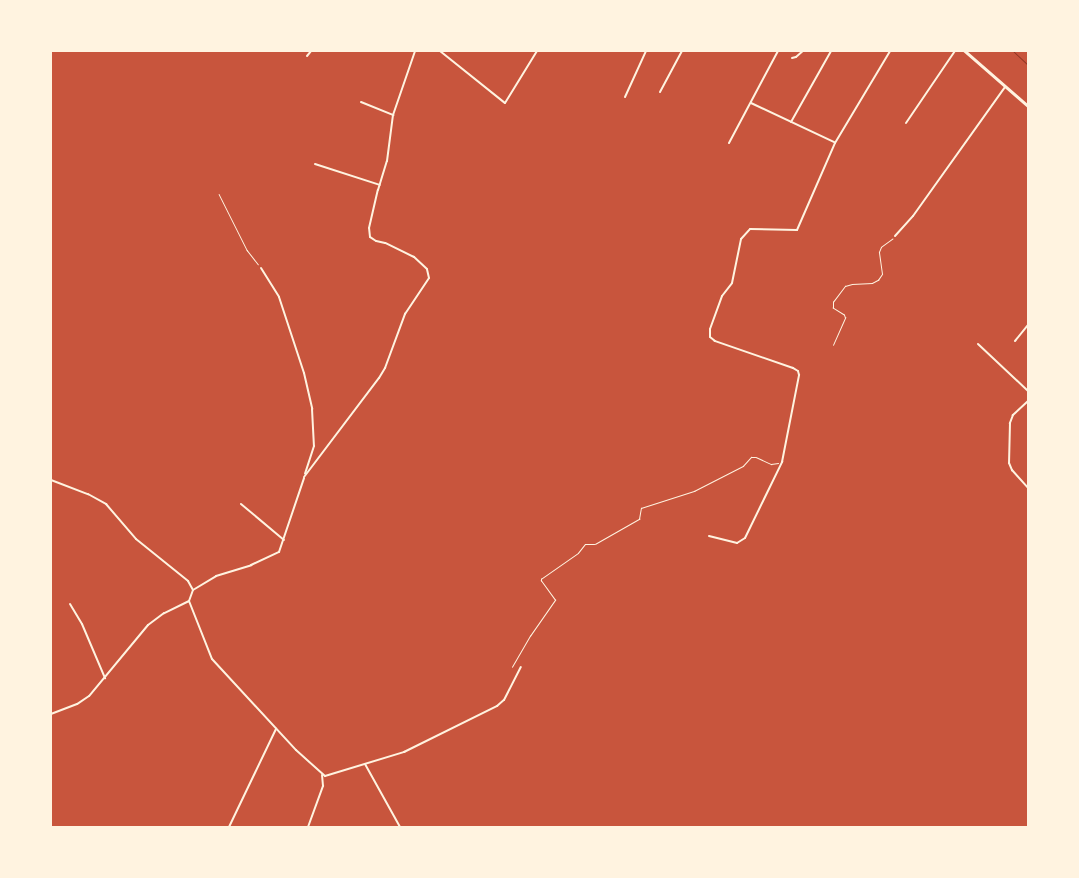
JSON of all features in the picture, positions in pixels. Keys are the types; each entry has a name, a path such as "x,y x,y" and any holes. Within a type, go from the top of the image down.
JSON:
{"main road":[{"path":"965,51 1028,106"}],"street":[{"path":"307,56 311,51"},
{"path":"304,478 357,410 385,368 405,314 429,278 423,265 414,257 376,241 370,237 369,228 387,161 393,115 415,51"},
{"path":"440,51 490,90 503,103 510,96 537,51"},
{"path":"626,97 646,51"},
{"path":"660,92 682,51"},
{"path":"729,143 778,51"},
{"path":"792,58 803,51"},
{"path":"791,122 832,51"},
{"path":"709,536 737,543 742,541 782,462 798,371 715,341 710,337 710,330 722,296 732,283 741,239 750,229 796,230 835,143 890,51"},
{"path":"906,123 955,51"},
{"path":"895,236 913,216 1005,87"},
{"path":"361,102 393,115"},
{"path":"750,102 835,143"},
{"path":"315,164 380,185"},
{"path":"51,714 84,700 148,626 164,613 188,601 193,590 216,576 279,552 314,446 312,409 304,373 279,297 261,268"},
{"path":"1015,341 1028,325"},
{"path":"978,344 1028,391"},
{"path":"1028,401 1013,415 1010,423 1009,463 1028,488"},
{"path":"51,480 88,494 106,504 136,540 188,581 193,590"},
{"path":"241,504 284,540"},
{"path":"188,601 212,659 276,729 322,775 329,776 404,752 497,706 504,700 521,667"},
{"path":"70,604 82,624 105,678"},
{"path":"229,827 276,729"},
{"path":"365,764 400,827"},
{"path":"308,827 323,786 322,775"}],"path":[{"path":"219,194 247,250 261,268"},
{"path":"833,344 845,318 832,306 838,294 845,286 872,283 878,280 882,274 879,252 881,246 895,236"},
{"path":"512,667 555,600 541,581 541,578 578,553 585,544 595,544 639,519 641,508 703,486 743,466 751,457 756,457 771,464 782,462"}],"waterway":[{"path":"1013,51 1028,65"}]}
